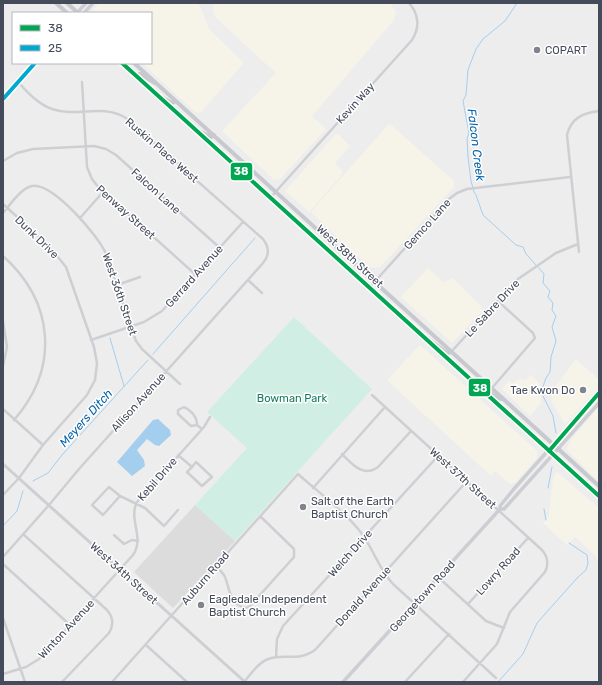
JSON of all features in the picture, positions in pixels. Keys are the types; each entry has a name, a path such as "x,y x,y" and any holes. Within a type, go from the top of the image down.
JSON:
{"main road":[{"path":"56,3 66,12"},
{"path":"67,3 76,12"},
{"path":"78,12 86,3"},
{"path":"85,12 93,3"},
{"path":"3,99 34,64"},
{"name":"West 38th Street","path":"123,64 599,496"},
{"name":"West 38th Street","path":"135,64 599,486"},
{"path":"136,75 140,74 148,81 157,84"},
{"path":"159,96 172,103 176,101"},
{"path":"198,131 210,136 214,135"},
{"path":"418,332 432,341 445,353 451,352"},
{"path":"478,387 482,386 496,397 504,400"},
{"name":"Georgetown Road","path":"343,682 499,510 500,506 599,393"},
{"name":"Georgetown Road","path":"499,510 504,509 599,403"}],"street":[{"name":"Kevin Way","path":"271,197 412,40 416,33 418,21 415,11 409,3"},
{"name":"Ruskin Place West","path":"18,82 39,102 51,108 62,111 107,110 126,118 263,239 267,246"},
{"name":"Penway Street","path":"82,82 89,173 103,192 196,275"},
{"path":"579,252 566,142 568,129 580,116 599,112"},
{"name":"Falcon Lane","path":"3,161 13,154 26,150 86,147 103,148 116,155 220,248"},
{"name":"Gemco Lane","path":"370,287 449,199 458,192 481,187 570,177"},
{"name":"West 36th Street","path":"7,208 26,189 37,186 44,187 80,218 95,234 103,246 130,327 140,346 180,384"},
{"path":"80,218 103,192"},
{"name":"Dunk Drive","path":"3,204 61,259 72,282 91,340"},
{"path":"3,213 7,208"},
{"name":"Gerrard Avenue","path":"91,340 149,320 162,311 243,222"},
{"name":"Le Sabre Drive","path":"451,352 515,282 562,250 578,244"},
{"name":"Allison Avenue","path":"3,557 79,469 266,259 267,246"},
{"path":"3,256 18,271 32,290 42,316 45,334 45,355 40,378 30,399 14,420"},
{"path":"117,285 140,277"},
{"path":"248,280 262,292"},
{"path":"491,389 535,338 533,333 498,301"},
{"path":"3,321 7,347 3,366"},
{"path":"3,495 19,478 43,445 92,388 96,376 97,363 91,340"},
{"name":"West 37th Street","path":"372,395 499,510 545,554 548,564 543,575 512,610 504,628"},
{"path":"197,425 191,426 183,421 178,414 178,410 184,407 189,410 195,416 197,425 202,429"},
{"path":"385,407 313,488 355,526 364,537 384,573 414,603 496,678"},
{"path":"3,409 43,445"},
{"name":"Kebil Drive","path":"138,541 134,517 136,504 202,429 210,417"},
{"path":"342,454 358,469 363,471 372,470 378,467 411,431"},
{"path":"178,455 192,467"},
{"name":"Welch Drive","path":"276,657 276,642 282,628 438,456"},
{"path":"196,462 212,477 202,486 187,472 192,467 196,462"},
{"name":"West 34th Street","path":"3,464 244,682"},
{"name":"Auburn Road","path":"112,682 298,474 313,488"},
{"name":"Donald Avenue","path":"244,682 260,664 276,657 298,658 314,650 467,481"},
{"path":"120,496 103,515 92,505 109,487 120,496 145,508 164,526 178,510"},
{"path":"215,566 224,576 230,595 241,606 246,608 250,606 296,553 294,549 260,516"},
{"path":"23,534 94,598 108,612 112,619 111,629 104,638 62,682"},
{"path":"114,534 124,544 132,540 138,541 134,552 120,570"},
{"name":"Lowry Road","path":"468,604 528,538"},
{"path":"3,564 70,625"},
{"name":"Winton Avenue","path":"3,674 20,669 37,661 120,570"},
{"path":"438,577 487,621 504,628 498,643 463,682"},
{"path":"3,618 25,682"},
{"path":"405,682 448,634"},
{"path":"146,645 187,682"}],"shaded area":[{"path":"99,3 197,3 201,8 209,29 243,62 242,65 200,113 195,112 143,64 152,64 152,12 93,12"},
{"path":"214,3 390,3 396,12 394,20 312,116 326,129 279,180 273,179 222,131 276,73 216,18 213,12"},
{"path":"388,125 391,125 454,181 454,187 381,266 377,268 369,267 311,212"},
{"path":"336,134 338,134 350,146 335,163 342,171 341,176 309,212 285,191"},
{"path":"428,268 444,283 452,278 481,306 482,311 452,343 401,297"},
{"path":"420,345 537,451 537,458 515,483 510,484 495,471 491,476 387,380"},
{"path":"576,359 599,380 599,387 565,424 552,403 551,395 553,390"},
{"path":"531,375 540,384 541,403 530,416 502,389 509,381 512,384 517,380 523,379 525,381"},
{"path":"599,406 599,482 566,449 570,441"},
{"path":"557,472 599,508 599,564 595,555 575,537 567,545 543,523 549,516 553,477"},
{"path":"195,505 235,541 173,608 134,572"}],"green space":[{"name":"Bowman Park","path":"294,317 372,389 235,541 195,505 247,448 207,412"}],"water":[{"path":"158,419 170,430 171,435 159,446 147,439 137,450 144,460 145,466 132,476 117,462 153,420"}],"waterway":[{"name":"Falcon Creek","path":"517,3 505,21 483,39 476,49 468,70 466,95 463,101 469,133 467,139 471,181 483,215 516,245 523,247 526,254 536,265"},
{"name":"Meyers Ditch","path":"153,354 255,238"},
{"name":"Falcon Creek","path":"538,267 544,274 543,283 550,291 548,297 553,303 552,310 556,316 552,327 556,341 551,357 550,372 541,392 553,416 556,433"},
{"path":"110,338 124,386"},
{"name":"Meyers Ditch","path":"33,481 48,473 62,455 148,360"},
{"name":"Falcon Creek","path":"548,488 552,467"},
{"name":"Meyers Ditch","path":"3,526 17,511 23,491"},
{"name":"Falcon Creek","path":"544,509 546,520"},
{"name":"Falcon Creek","path":"498,682 523,654 537,623 586,570 588,563 587,555 569,543"}],"transit line":[{"name":"25","path":"3,99 34,64"},
{"name":"38","path":"123,64 599,496"},
{"name":"38","path":"549,451 599,393"}],"place":[{"name":"COPART","path":"537,50"},
{"name":"Tae Kwon Do","path":"583,390"},
{"name":"Salt of the Earth Baptist Church","path":"303,507"},
{"name":"Eagledale Independent Baptist Church","path":"201,605"}]}
